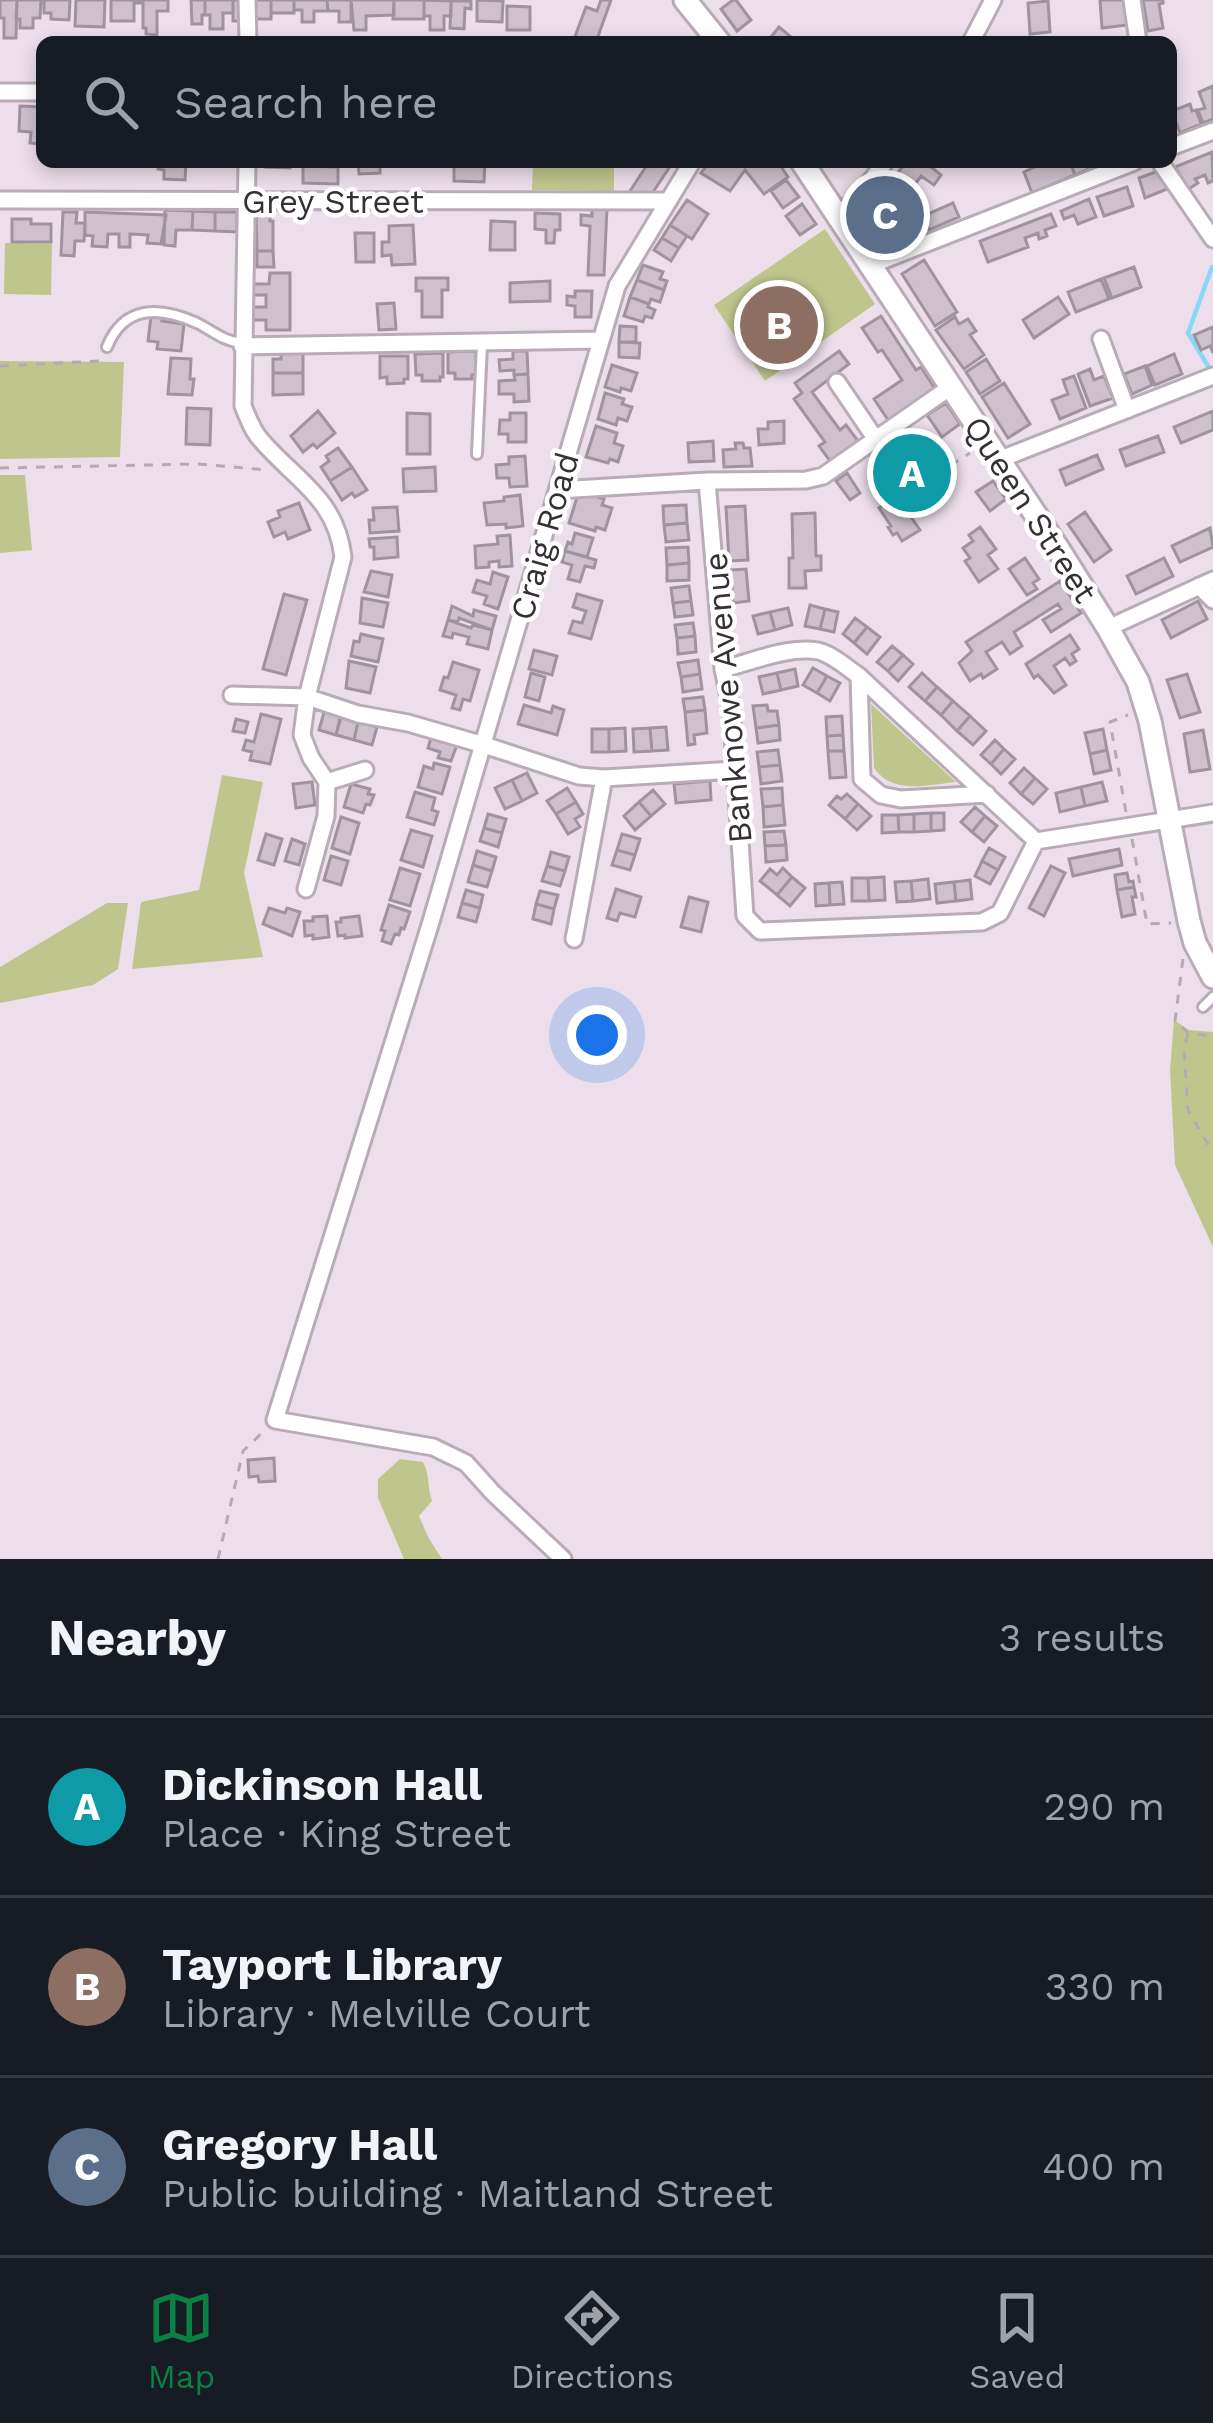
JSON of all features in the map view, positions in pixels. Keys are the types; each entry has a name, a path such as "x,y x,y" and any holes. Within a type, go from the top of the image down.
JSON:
{"main road":[{"path":"686,0 714,36"},
{"name":"Queen Street","path":"806,168 952,386 1138,682 1195,943 1213,977"}],"street":[{"path":"247,0 248,36"},
{"path":"974,36 993,0"},
{"path":"1132,0 1137,36"},
{"path":"0,92 36,92"},
{"path":"1177,145 1213,131"},
{"path":"247,168 243,406 256,436 316,492 332,517 344,557 307,697 302,735 327,782 326,816 305,889"},
{"name":"Craig Road","path":"275,1420 430,925 617,286 688,168"},
{"path":"839,214 880,168"},
{"path":"871,266 1119,168"},
{"path":"1164,168 1213,239"},
{"name":"Grey Street","path":"0,200 667,201"},
{"path":"1101,339 1127,410"},
{"path":"242,345 601,340"},
{"path":"992,452 1127,410 1213,376"},
{"path":"837,382 877,441"},
{"path":"558,490 823,476 952,386"},
{"name":"Banknowe Avenue","path":"707,481 722,669 731,706 746,916 760,931 982,922 1000,913 1036,841"},
{"path":"1108,628 1206,583 1213,600"},
{"path":"722,669 790,652 819,651 859,676 1036,841 1213,813"},
{"path":"859,676 862,779 880,795 901,799 987,794"},
{"path":"232,695 307,697 579,776 734,770"},
{"path":"327,782 364,770"},
{"path":"574,939 604,778"},
{"path":"275,1420 433,1448 466,1463 563,1559"}],"lane":[{"path":"107,347 120,323 134,313 151,312 199,324 242,345"},
{"path":"477,454 482,343"},
{"path":"1203,1007 1213,997"}],"path":[{"path":"0,366 99,362 107,347"},
{"path":"914,464 933,448 941,449 951,465"},
{"path":"925,481 929,485 951,465 992,452"},
{"path":"0,468 197,464 293,472"},
{"path":"1146,708 1110,722 1147,924 1178,922"},
{"path":"1185,949 1175,1018 1188,1033 1213,1036"},
{"path":"1188,1033 1184,1049 1188,1110 1209,1146"},
{"path":"218,1559 243,1451 275,1420"}],"green space":[{"path":"533,168 614,168 614,191 532,190"},
{"path":"825,229 875,304 765,381 714,305"},
{"path":"5,243 52,244 51,295 4,294"},
{"path":"0,361 124,362 120,457 0,459"},
{"path":"0,475 25,475 32,550 0,553"},
{"path":"871,704 956,782 911,786 882,776 874,768"},
{"path":"222,775 263,782 244,873 263,957 132,969 141,902 199,890"},
{"path":"107,903 128,903 118,969 93,985 0,1003 0,967"},
{"path":"1174,1020 1189,1030 1213,1032 1213,1247 1175,1165 1170,1070"},
{"path":"400,1459 423,1462 432,1501 419,1516 442,1559 404,1559 378,1498 378,1479"}],"building":[{"path":"0,0 17,0 16,38 4,38"},
{"path":"17,0 41,0 40,18 33,18 33,28 20,28"},
{"path":"44,0 70,0 69,20 51,19 51,13 44,13"},
{"path":"76,0 105,0 104,27 75,26"},
{"path":"111,0 143,3 134,3 134,21 111,21"},
{"path":"143,0 168,0 168,11 157,11 157,35 146,34 143,28"},
{"path":"191,0 205,0 202,24 192,24"},
{"path":"205,0 233,0 233,13 223,13 223,29 210,29"},
{"path":"233,0 245,0 245,21 233,21"},
{"path":"255,0 271,0 271,19 255,19"},
{"path":"271,0 294,0 294,13 271,13"},
{"path":"294,0 327,0 328,11 314,11 314,22 302,22 302,10 294,10"},
{"path":"327,0 351,0 351,22 339,22 339,11 328,11"},
{"path":"351,0 394,0 394,15 366,16 366,30 354,30"},
{"path":"394,0 424,0 424,19 393,19"},
{"path":"424,0 451,1 444,30 430,30"},
{"path":"477,0 503,1 502,22 477,21"},
{"path":"601,0 611,0 598,36 575,36 586,7 597,11"},
{"path":"733,0 751,20 737,31 721,9"},
{"path":"1100,0 1125,0 1127,25 1102,28"},
{"path":"1143,0 1163,0 1159,4 1163,28 1148,31"},
{"path":"451,1 471,1 471,9 465,8 464,29 450,28"},
{"path":"1048,1 1050,32 1030,34 1028,3"},
{"path":"507,6 530,7 530,30 507,30"},
{"path":"1213,86 1213,119 1203,123 1198,110 1205,108 1199,92"},
{"path":"1190,104 1201,124 1180,133 1177,109"},
{"path":"20,106 36,107 36,144 30,143 31,132 19,131"},
{"path":"1212,152 1213,181 1208,183 1205,175 1189,189 1177,166"},
{"path":"186,168 185,180 164,179 164,170 158,169"},
{"path":"303,168 338,168 338,184 303,183"},
{"path":"358,168 380,168 380,173 359,174"},
{"path":"454,168 485,168 484,182 454,181"},
{"path":"645,168 669,168 651,195 628,194"},
{"path":"705,168 782,168 788,177 764,194 745,170 730,191 701,173"},
{"path":"901,168 932,168 941,175 934,185 921,176 913,187 896,175"},
{"path":"1072,168 1075,175 1032,193 1024,172"},
{"path":"1161,170 1172,187 1145,198 1139,178"},
{"path":"786,180 799,197 783,208 771,191"},
{"path":"888,184 913,224 879,246 863,218"},
{"path":"1127,187 1133,206 1104,216 1097,197"},
{"path":"1089,199 1096,217 1078,224 1074,215 1064,219 1061,211"},
{"path":"687,200 708,214 692,239 670,225"},
{"path":"953,203 959,217 929,230 923,216"},
{"path":"802,204 816,224 800,235 786,216"},
{"path":"592,208 607,208 604,275 588,275 590,226 581,225 581,215 592,216"},
{"path":"165,210 193,211 192,230 176,230 175,246 164,245"},
{"path":"193,211 215,212 215,231 192,230"},
{"path":"63,212 77,212 76,223 85,223 84,241 75,241 74,256 61,255"},
{"path":"85,212 166,215 161,244 147,243 148,235 130,234 130,247 119,247 119,234 108,234 107,247 92,246 93,236 85,235"},
{"path":"215,212 237,212 237,232 215,231"},
{"path":"256,213 270,213 273,251 257,251"},
{"path":"535,213 560,214 554,243 546,243 546,230 535,229"},
{"path":"1051,214 1056,226 1045,230 1047,236 1039,239 1038,233 1025,238 1028,247 988,262 980,241"},
{"path":"12,219 51,224 51,242 12,242"},
{"path":"491,221 515,222 515,250 490,250"},
{"path":"413,225 415,264 392,265 391,255 382,256 382,242 389,242 389,226"},
{"path":"670,225 687,236 679,248 662,238"},
{"path":"355,233 374,233 374,262 356,262"},
{"path":"662,238 679,248 671,261 654,250"},
{"path":"257,251 273,251 274,267 257,267"},
{"path":"924,260 957,312 935,326 902,274"},
{"path":"643,265 663,272 664,290 637,280"},
{"path":"1134,267 1141,287 1112,298 1104,278"},
{"path":"270,273 290,273 290,330 266,330 266,320 252,320 252,307 266,307 266,295 252,295 253,284 269,284"},
{"path":"416,278 448,278 448,290 442,290 442,317 422,317 422,291 416,291"},
{"path":"1101,279 1109,299 1076,312 1068,292"},
{"path":"637,280 664,290 660,302 651,299 649,304 630,297"},
{"path":"550,281 550,301 510,302 510,283"},
{"path":"575,291 592,291 591,317 575,317 575,306 567,305 567,296 575,297"},
{"path":"630,297 649,304 655,310 652,318 645,316 643,322 624,316"},
{"path":"1058,297 1069,314 1034,338 1023,320"},
{"path":"781,302 801,330 777,347 757,319"},
{"path":"394,303 396,329 379,330 377,304"},
{"path":"151,316 184,324 181,351 157,349 158,342 148,341"},
{"path":"881,316 916,370 921,367 935,389 888,420 874,399 902,380 862,328"},
{"path":"955,317 959,324 968,319 976,331 970,335 984,355 964,369 936,330"},
{"path":"620,326 636,327 636,342 619,342"},
{"path":"1213,327 1213,353 1210,346 1201,350 1194,335"},
{"path":"619,342 640,343 639,358 619,357"},
{"path":"281,349 303,349 303,373 273,373 273,359 281,359"},
{"path":"476,351 472,379 455,379 455,373 448,373 448,352"},
{"path":"513,351 527,351 528,374 500,371 499,360 513,359"},
{"path":"839,351 849,364 812,392 840,430 846,425 858,441 830,461 819,446 825,442 794,399 802,393 795,383"},
{"path":"443,353 440,381 422,381 422,375 416,375 415,354"},
{"path":"1174,354 1182,374 1155,385 1147,366"},
{"path":"380,356 408,356 408,379 387,384 387,377 380,378"},
{"path":"171,358 191,359 192,395 168,394"},
{"path":"986,359 1000,381 980,394 966,372"},
{"path":"612,365 637,373 631,391 605,387"},
{"path":"1145,366 1152,385 1132,394 1124,374"},
{"path":"1090,369 1094,380 1104,376 1113,398 1090,406 1078,374"},
{"path":"273,373 303,373 303,394 273,395"},
{"path":"528,374 529,401 514,402 514,394 499,394 499,381"},
{"path":"1074,376 1086,408 1060,419 1052,400 1068,394 1063,380"},
{"path":"1004,383 1030,424 1008,438 982,397"},
{"path":"605,393 632,407 627,421 618,418 616,425 598,419"},
{"path":"946,403 960,424 942,437 927,415"},
{"path":"187,408 211,409 210,445 186,444"},
{"path":"318,411 335,433 317,448 313,444 303,452 291,436"},
{"path":"1213,411 1213,430 1181,443 1174,427"},
{"path":"407,413 430,414 430,454 407,454"},
{"path":"510,413 526,413 526,442 508,442 508,434 499,434 500,420 510,420"},
{"path":"784,421 784,443 759,445 758,429 768,429 768,422"},
{"path":"596,426 617,433 614,443 623,446 618,462 586,457"},
{"path":"1158,436 1164,452 1126,466 1120,450"},
{"path":"713,441 714,461 689,462 688,443"},
{"path":"735,443 750,448 752,466 724,467 723,450 736,449"},
{"path":"338,448 352,467 330,481 321,467 329,461 326,456"},
{"path":"940,452 947,464 929,481 917,461"},
{"path":"1097,455 1103,469 1066,485 1060,470"},
{"path":"525,456 527,486 510,487 509,478 497,478 496,465 509,464 509,457"},
{"path":"912,461 919,465 926,483 911,492 897,469"},
{"path":"352,467 367,490 342,500 330,481"},
{"path":"435,467 436,491 404,492 403,469"},
{"path":"847,473 860,493 850,500 836,481"},
{"path":"993,481 1006,499 990,511 976,492"},
{"path":"579,491 604,499 602,505 612,508 605,530 569,523"},
{"path":"902,493 920,530 902,541 897,533 893,535 879,508"},
{"path":"520,495 523,526 487,525 484,503"},
{"path":"299,503 310,530 288,539 285,532 274,537 268,522 280,517 278,511"},
{"path":"686,505 687,523 664,525 663,506"},
{"path":"745,506 748,560 729,561 726,507"},
{"path":"397,507 399,531 370,533 373,508"},
{"path":"1085,512 1111,550 1094,562 1068,524"},
{"path":"815,513 821,570 805,571 806,588 789,588 792,514"},
{"path":"687,523 689,540 666,542 664,525"},
{"path":"980,527 996,549 988,555 998,569 979,582 965,561 970,558 963,548"},
{"path":"1210,528 1213,547 1180,562 1172,546"},
{"path":"575,533 593,538 587,557 565,551"},
{"path":"510,535 512,566 499,567 499,561 476,568 475,546 498,544 497,536"},
{"path":"397,537 398,557 374,559 369,539"},
{"path":"688,547 689,563 667,565 666,548"},
{"path":"565,551 596,560 594,568 585,566 580,582 568,579 572,565 562,562"},
{"path":"1025,558 1039,579 1033,583 1037,589 1027,595 1009,569"},
{"path":"1164,558 1173,576 1136,594 1127,576"},
{"path":"689,563 689,580 667,581 667,565"},
{"path":"746,569 749,601 733,603 731,570"},
{"path":"371,571 392,575 388,597 364,592"},
{"path":"493,572 508,577 498,609 484,604 487,596 473,592 477,580 490,584"},
{"path":"1060,581 1081,613 1051,632 1043,620 1061,609 1058,604 1014,632 1022,646 1010,654 1002,642 986,652 997,669 970,681 959,663 972,651 966,642"},
{"path":"689,586 691,601 673,603 671,588"},
{"path":"284,594 307,600 286,675 263,669"},
{"path":"577,594 602,601 591,639 569,633 573,621 582,623 586,611 573,607"},
{"path":"362,598 388,603 383,627 360,623"},
{"path":"691,601 693,615 675,617 673,603"},
{"path":"1198,601 1207,619 1171,638 1162,620"},
{"path":"810,605 825,609 820,629 805,626"},
{"path":"452,606 473,616 474,610 496,616 492,630 459,618 458,622 448,620"},
{"path":"788,608 792,625 775,630 770,612"},
{"path":"825,609 838,612 834,632 820,629"},
{"path":"770,612 775,630 758,634 753,616"},
{"path":"855,618 867,627 854,643 843,634"},
{"path":"448,620 492,630 488,649 467,644 469,637 443,636"},
{"path":"693,623 695,636 677,638 675,625"},
{"path":"867,627 880,637 867,654 854,643"},
{"path":"361,634 383,639 378,662 351,656"},
{"path":"1070,635 1079,649 1072,654 1076,661 1070,665 1065,658 1054,666 1066,685 1054,693 1038,675 1034,678 1026,664"},
{"path":"695,636 696,652 678,654 677,638"},
{"path":"892,646 903,655 888,671 877,662"},
{"path":"534,650 557,656 552,675 529,669"},
{"path":"903,655 913,664 898,681 888,671"},
{"path":"698,660 700,674 681,677 678,663"},
{"path":"349,661 376,667 370,693 346,688"},
{"path":"453,662 479,670 470,701 463,699 460,710 452,708 456,695 440,690"},
{"path":"813,668 827,676 817,693 803,685"},
{"path":"795,669 798,686 781,690 777,673"},
{"path":"531,673 545,677 539,701 525,697"},
{"path":"777,673 781,690 763,694 759,677"},
{"path":"922,673 937,687 925,701 909,687"},
{"path":"700,674 702,689 683,692 681,677"},
{"path":"1187,674 1200,712 1180,718 1167,680"},
{"path":"827,676 840,683 830,701 817,693"},
{"path":"937,687 953,701 941,715 925,701"},
{"path":"703,697 705,710 685,712 683,699"},
{"path":"953,701 970,716 957,731 941,715"},
{"path":"524,705 551,713 553,706 564,710 557,735 518,724"},
{"path":"767,705 768,711 777,711 779,725 756,728 753,706"},
{"path":"325,709 341,714 336,735 319,730"},
{"path":"705,710 707,733 694,735 695,744 688,745 685,712"},
{"path":"261,714 281,719 270,764 250,760 252,752 243,750 246,740 254,742"},
{"path":"842,716 843,735 827,736 826,717"},
{"path":"970,716 986,731 973,745 957,731"},
{"path":"341,717 358,722 354,740 336,735"},
{"path":"236,719 248,722 245,733 233,731"},
{"path":"358,722 377,727 372,745 354,740"},
{"path":"779,725 780,740 758,743 756,728"},
{"path":"666,727 668,750 652,751 650,728"},
{"path":"625,728 626,751 609,752 609,729"},
{"path":"650,728 652,751 634,752 633,729"},
{"path":"592,729 609,729 609,752 592,752"},
{"path":"1103,729 1107,750 1090,754 1085,733"},
{"path":"1203,730 1210,769 1190,772 1184,734"},
{"path":"432,734 458,742 451,761 438,758 440,752 428,748"},
{"path":"843,735 844,751 828,751 827,736"},
{"path":"995,740 1004,749 991,764 981,755"},
{"path":"1004,749 1015,759 1001,774 991,764"},
{"path":"778,750 780,765 759,767 757,752"},
{"path":"1107,750 1111,770 1094,774 1090,754"},
{"path":"828,751 844,751 846,777 830,778"},
{"path":"434,763 450,767 442,794 418,787 424,766 433,769"},
{"path":"780,765 782,781 761,784 759,767"},
{"path":"1024,768 1035,778 1021,794 1010,783"},
{"path":"527,773 537,793 522,801 512,780"},
{"path":"1035,778 1047,789 1033,804 1021,794"},
{"path":"512,780 522,801 505,809 495,788"},
{"path":"710,781 711,800 676,803 674,784"},
{"path":"312,782 315,805 296,808 293,784"},
{"path":"1102,782 1107,801 1085,806 1081,787"},
{"path":"351,784 370,789 368,794 374,795 363,813 344,807"},
{"path":"1081,787 1085,806 1060,812 1056,793"},
{"path":"567,788 576,802 556,814 547,801"},
{"path":"782,788 783,805 763,807 761,789"},
{"path":"653,790 665,804 651,816 639,802"},
{"path":"415,792 435,798 434,825 407,817"},
{"path":"847,794 858,804 845,819 829,805"},
{"path":"576,802 583,814 575,819 580,827 568,834 556,814"},
{"path":"639,802 651,816 635,830 624,816"},
{"path":"858,804 871,816 857,830 845,819"},
{"path":"783,805 785,825 764,827 763,807"},
{"path":"975,807 985,816 972,832 961,822"},
{"path":"931,813 931,831 914,832 914,814"},
{"path":"931,813 944,813 944,830 931,831"},
{"path":"488,814 506,819 502,833 484,828"},
{"path":"914,814 914,832 899,832 898,815"},
{"path":"882,815 898,815 899,832 882,833"},
{"path":"985,816 997,826 984,842 972,832"},
{"path":"341,817 359,823 350,854 332,848"},
{"path":"484,828 502,833 498,847 480,841"},
{"path":"411,830 432,836 423,867 401,860"},
{"path":"784,831 786,845 765,846 764,832"},
{"path":"266,834 282,839 274,865 258,860"},
{"path":"622,834 640,839 635,855 617,850"},
{"path":"292,839 305,844 299,865 285,861"},
{"path":"786,845 787,860 766,862 765,846"},
{"path":"989,848 1005,857 998,870 982,861"},
{"path":"1119,849 1122,865 1073,876 1069,859"},
{"path":"617,850 635,855 630,870 612,865"},
{"path":"477,851 496,857 492,871 473,865"},
{"path":"551,852 569,857 565,871 547,866"},
{"path":"331,856 348,861 341,885 324,880"},
{"path":"982,861 998,870 990,884 975,876"},
{"path":"473,865 492,871 487,887 468,882"},
{"path":"547,866 565,871 560,886 542,881"},
{"path":"1051,866 1065,873 1044,916 1029,908"},
{"path":"400,868 420,874 410,906 390,900"},
{"path":"783,868 792,877 777,895 760,881 770,869 777,875"},
{"path":"1127,873 1134,887 1117,890 1115,875"},
{"path":"792,877 805,888 790,906 777,895"},
{"path":"884,877 885,900 869,901 868,878"},
{"path":"852,878 868,878 869,901 852,901"},
{"path":"928,879 930,899 913,901 911,881"},
{"path":"970,880 972,899 956,901 954,882"},
{"path":"911,881 913,901 897,902 895,882"},
{"path":"842,882 844,904 830,905 829,883"},
{"path":"954,882 956,901 937,903 935,884"},
{"path":"829,883 830,905 816,906 815,884"},
{"path":"1134,887 1135,914 1122,917 1117,890"},
{"path":"616,889 641,897 635,917 620,913 617,921 607,918"},
{"path":"466,890 483,895 480,908 462,903"},
{"path":"540,891 558,895 554,909 536,904"},
{"path":"689,897 708,902 701,932 681,927"},
{"path":"462,903 480,908 476,922 458,917"},
{"path":"536,904 554,909 551,924 533,919"},
{"path":"389,905 410,912 391,944 382,941 385,931 381,930"},
{"path":"269,908 300,912 292,936 263,924"},
{"path":"327,916 329,937 305,936 304,921"},
{"path":"359,916 362,936 338,936 336,922"},
{"path":"274,1458 275,1481 249,1477 248,1460"}],"waterway":[{"path":"1208,366 1188,333 1212,267"}],"place":[{"name":"Gregory Hall","path":"885,215"},
{"name":"Tayport Library","path":"779,325"},
{"name":"Dickinson Hall","path":"912,473"}]}
